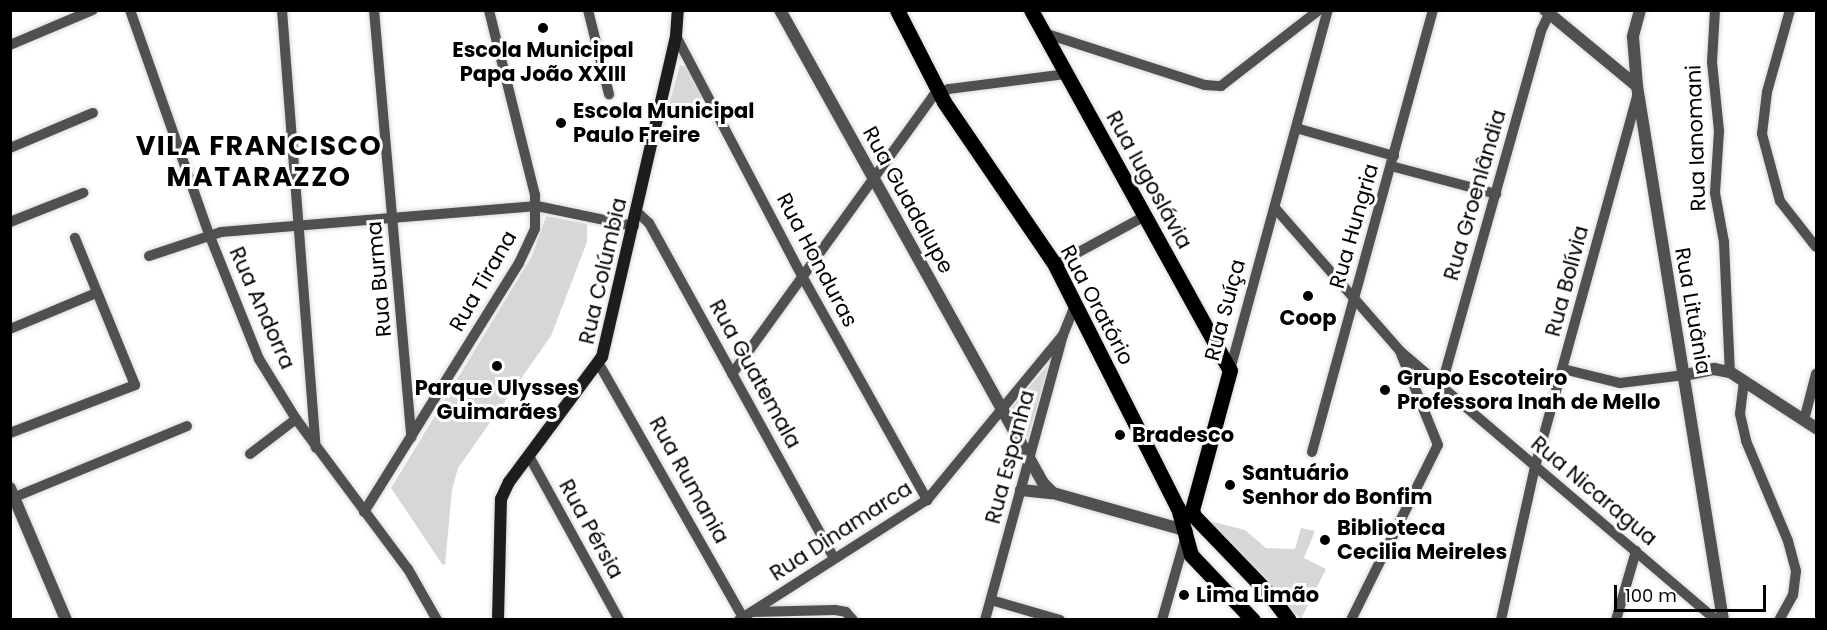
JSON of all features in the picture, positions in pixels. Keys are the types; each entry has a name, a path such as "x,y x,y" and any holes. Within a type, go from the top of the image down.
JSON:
{"main road":[{"name":"Rua Colúmbia","path":"498,620 501,499 529,456 599,364 634,226 676,36 678,10"},
{"name":"Rua Oratório","path":"897,10 939,92 1055,266 1187,531 1196,562 1253,620"},
{"name":"Rua Iugoslávia","path":"1031,10 1230,370"},
{"name":"Rua Suíça","path":"1192,510 1230,370"},
{"path":"1192,510 1201,526 1270,595 1289,620"}],"street":[{"path":"10,45 93,10"},
{"name":"Rua Andorra","path":"130,10 209,234 259,359 316,448 408,569 436,620"},
{"path":"282,10 316,448"},
{"name":"Rua Burma","path":"374,10 394,217 411,437"},
{"name":"Rua Tirana","path":"364,512 525,253 535,228 537,206 489,10"},
{"path":"588,10 609,94"},
{"name":"Rua Guadalupe","path":"780,10 1029,459 1053,493"},
{"path":"1044,33 1205,85 1221,86 1319,10"},
{"name":"Rua Suíça","path":"1230,370 1328,10"},
{"name":"Rua Hungria","path":"1312,452 1433,10"},
{"name":"Rua Lituânia","path":"1640,10 1633,37 1638,90 1723,620"},
{"name":"Rua Ianomani","path":"1715,10 1712,62 1719,131 1714,193 1724,242 1730,372"},
{"path":"1790,10 1767,92 1762,134 1780,201 1816,247"},
{"path":"1547,12 1638,90"},
{"name":"Rua Groenlândia","path":"1438,384 1496,194 1547,12"},
{"name":"Rua Honduras","path":"676,36 802,276 927,500"},
{"path":"732,374 929,100 939,92 1066,74"},
{"name":"Rua Bolívia","path":"1502,620 1535,467 1638,90"},
{"path":"10,148 93,113"},
{"path":"1296,128 1496,194"},
{"path":"10,222 83,193"},
{"path":"149,256 209,234 300,224 537,206 634,226"},
{"name":"Rua Nicaragua","path":"1275,208 1353,300 1400,351 1716,620"},
{"name":"Rua Guatemala","path":"637,212 649,223 834,558"},
{"path":"1055,266 1145,216"},
{"path":"10,433 133,387 135,381 96,293 75,238"},
{"path":"10,329 96,293"},
{"name":"Rua Espanha","path":"985,620 1063,335 1075,305"},
{"name":"Rua Dinamarca","path":"745,616 927,500 1063,335"},
{"path":"1351,620 1437,450 1437,439 1400,351"},
{"path":"1042,360 1053,370"},
{"name":"Rua Rumania","path":"599,364 745,616"},
{"path":"1563,369 1620,383 1714,369 1730,372 1816,428"},
{"path":"1804,420 1816,374"},
{"path":"1744,381 1740,414 1746,441 1788,541 1796,571 1793,595 1779,620"},
{"path":"1419,398 1438,384"},
{"path":"250,454 296,419"},
{"path":"66,620 13,493 187,426"},
{"name":"Rua Pérsia","path":"529,456 619,620"},
{"path":"1021,490 1053,493 1187,531"},
{"name":"Rua Suíça","path":"1162,620 1192,510"},
{"path":"1616,620 1636,551"},
{"path":"991,600 1060,620"},
{"path":"745,616 835,610 846,612 853,620"}],"shaded area":[{"path":"680,65 686,67 703,98 665,119"},
{"name":"Parque Ulysses Guimarães","path":"546,216 587,224 587,242 551,336 458,468 452,490 445,565 442,564 391,488 532,256"},
{"path":"1047,366 1048,368 1028,438 1010,409"},
{"path":"1202,519 1245,530 1266,548 1295,549 1301,528 1315,531 1304,558 1326,569 1301,619"}],"place":[{"name":"Escola Municipal Papa João XXIII","path":"543,28"},
{"name":"Escola Municipal Paulo Freire","path":"561,123"},
{"name":"Coop","path":"1308,296"},
{"name":"Parque Ulysses Guimarães","path":"497,366"},
{"name":"Grupo Escoteiro Professora Inah de Mello","path":"1385,390"},
{"name":"Bradesco","path":"1120,435"},
{"name":"Santuário Senhor do Bonfim","path":"1230,485"},
{"name":"Biblioteca Cecilia Meireles","path":"1325,540"},
{"name":"Lima Limão","path":"1184,595"}],"district":[{"name":"VILA FRANCISCO MATARAZZO","path":"259,160"}]}
